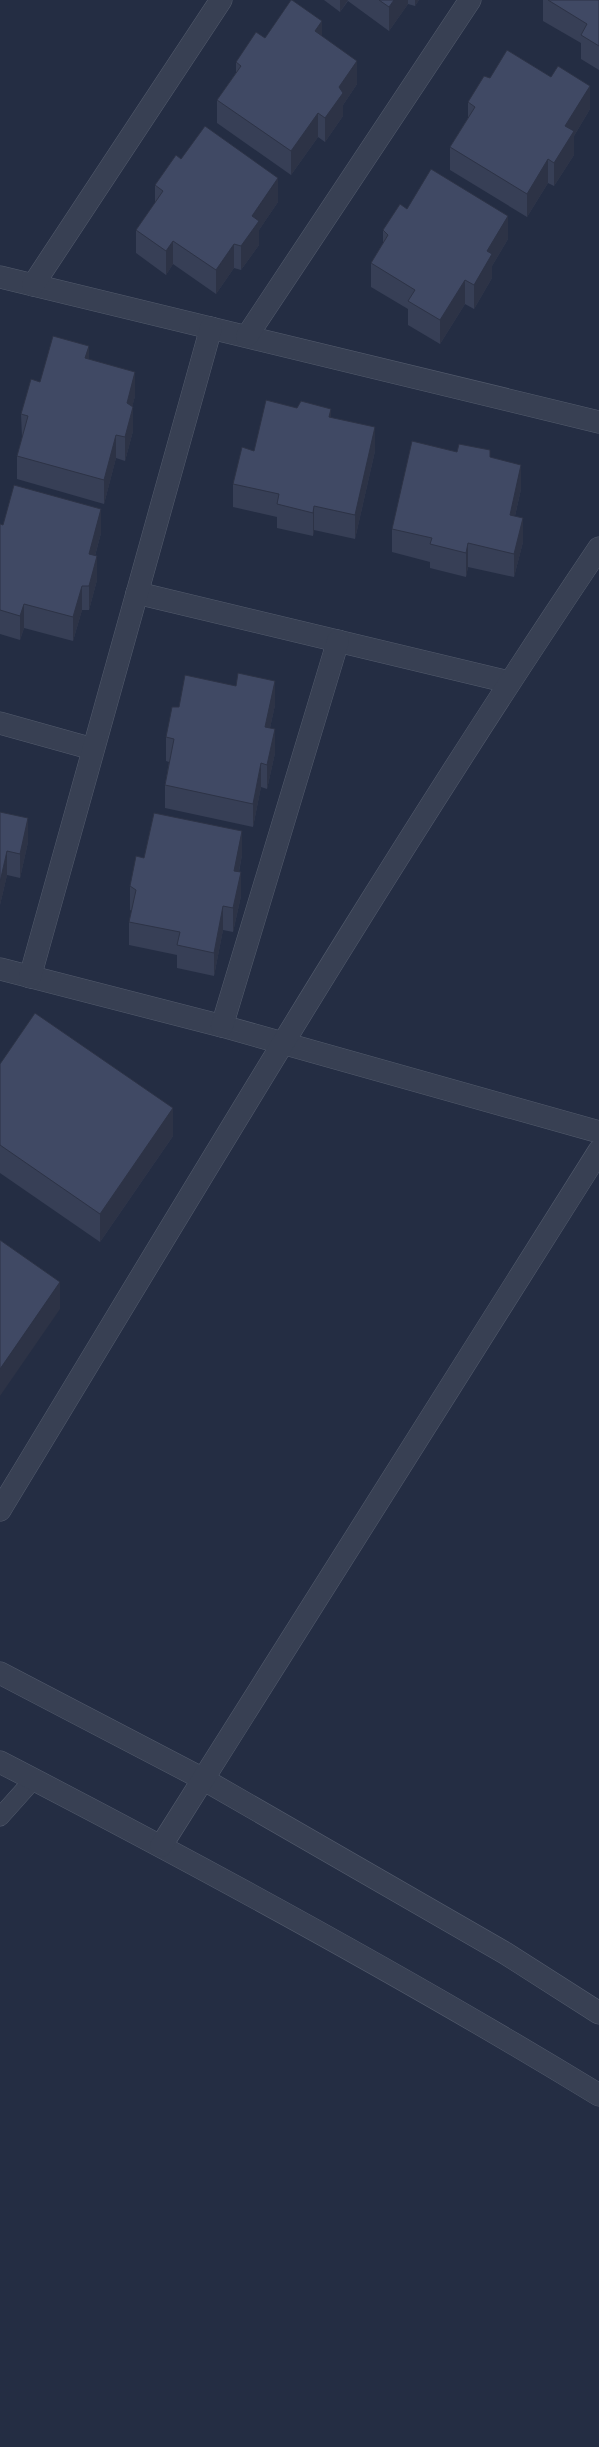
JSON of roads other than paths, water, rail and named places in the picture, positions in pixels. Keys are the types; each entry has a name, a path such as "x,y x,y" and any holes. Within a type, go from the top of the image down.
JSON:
{"street":[{"path":"33,285 221,0"},
{"path":"247,336 470,0"},
{"path":"0,277 599,422"},
{"path":"30,977 210,328"},
{"path":"0,1510 282,1045 509,682 599,548"},
{"path":"137,593 509,682"},
{"path":"222,1026 338,641"},
{"path":"0,723 93,749"},
{"path":"0,969 222,1026 282,1045 599,1132"},
{"path":"161,1846 599,1152"},
{"path":"0,1673 203,1780 505,1953 599,2012"},
{"path":"0,1762 161,1846 490,2028 599,2094"}],"lane":[{"path":"0,1817 34,1779"}]}
